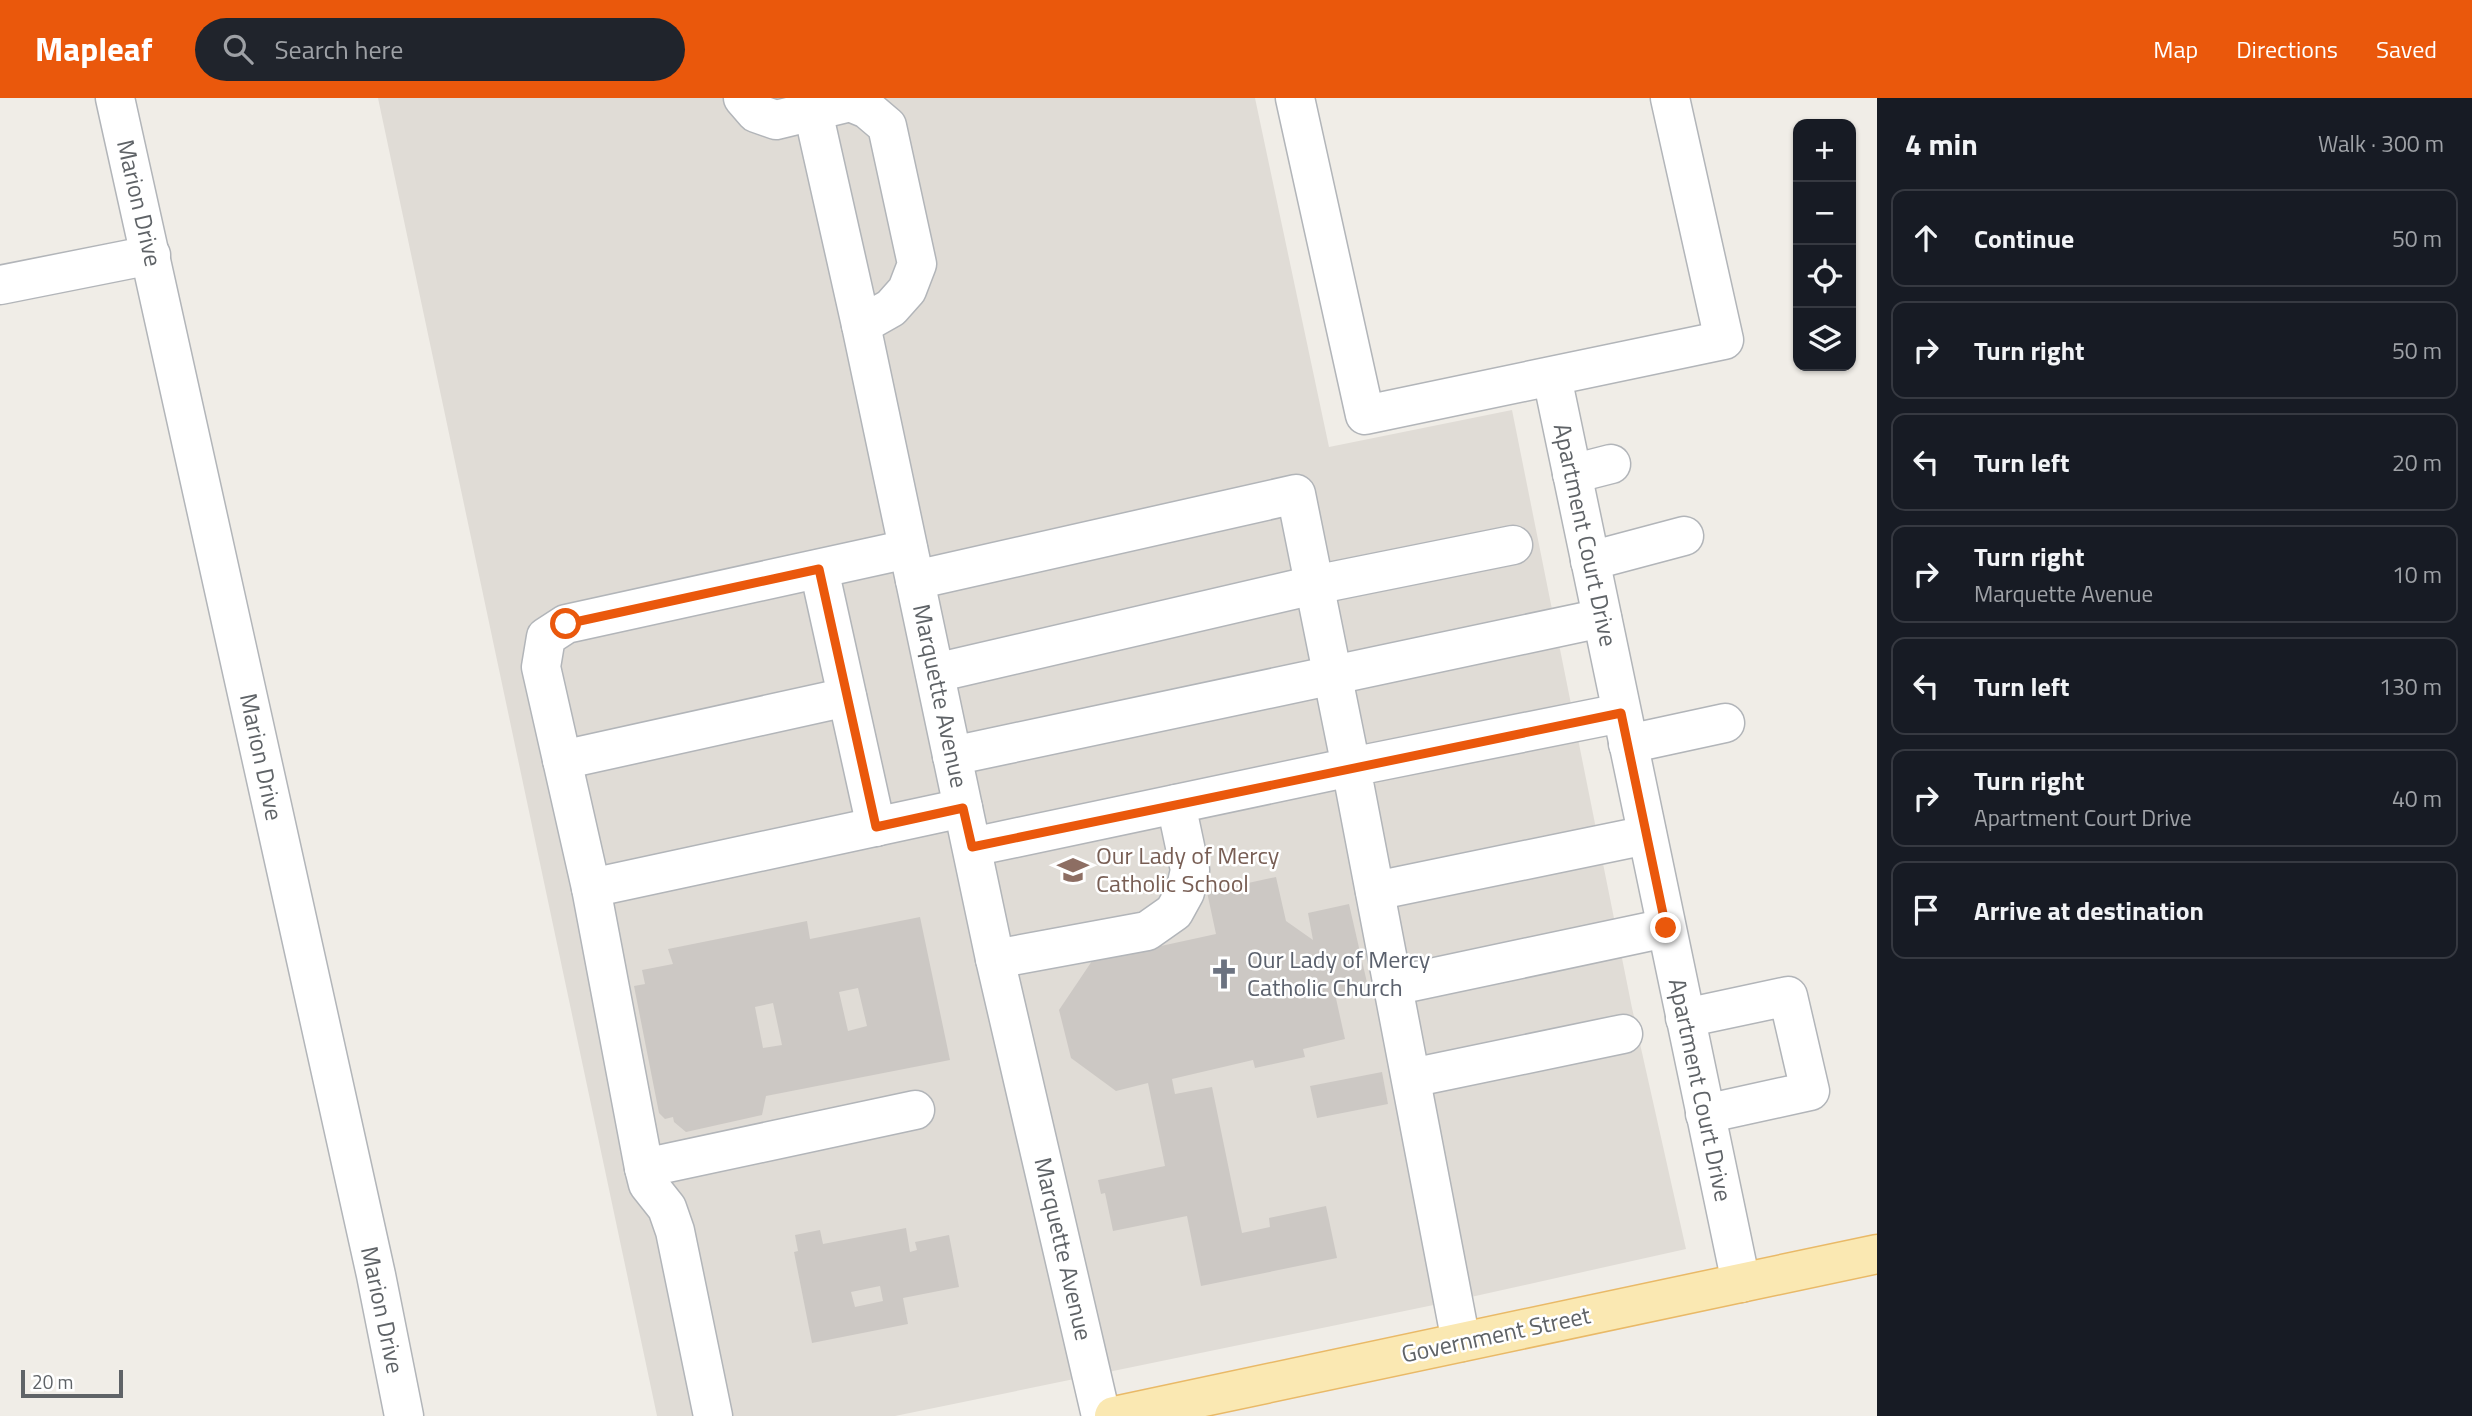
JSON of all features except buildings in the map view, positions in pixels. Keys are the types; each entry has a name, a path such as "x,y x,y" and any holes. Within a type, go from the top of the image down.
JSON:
{"main road":[{"name":"Government Street","path":"1114,1416 1877,1254"}],"street":[{"name":"Marion Drive","path":"115,98 376,1275 404,1416"},
{"path":"743,98 756,113 776,120 812,105 850,102 867,109 887,127 918,264 907,290 891,308 862,326"},
{"path":"1295,98 1365,415 1555,390 1724,340 1670,98"},
{"name":"Marquette Avenue","path":"812,105 862,326 995,959 1101,1416"},
{"path":"0,285 151,255"},
{"name":"Apartment Court Drive","path":"1555,390 1741,1283"},
{"path":"1572,474 1611,464"},
{"path":"713,1416 675,1231 667,1208 648,1184 644,1168 591,888 541,667 546,637 566,624 819,569 912,565 1296,494 1461,1342"},
{"path":"1590,561 1684,536"},
{"path":"934,673 1314,585 1513,545"},
{"path":"819,569 876,827"},
{"path":"952,756 1602,618"},
{"path":"562,760 847,697"},
{"path":"972,847 1351,767 1625,729 1725,723"},
{"path":"995,959 1147,931 1174,912 1185,892 1190,870 1176,804"},
{"path":"591,888 963,808"},
{"path":"1375,891 1647,835"},
{"path":"1393,986 1666,928"},
{"path":"1685,1018 1788,996 1810,1091 1705,1114"},
{"path":"1410,1078 1623,1034"},
{"path":"644,1168 915,1110"}],"shaded area":[{"name":"Our Lady of Mercy Catholic School","path":"378,98 1255,98 1329,447 1512,410 1632,1008 1686,1249 1453,1301 895,1416 657,1416"}],"place":[{"name":"Our Lady of Mercy Catholic School","path":"1073,870"},
{"name":"Our Lady of Mercy Catholic Church","path":"1224,974"}],"route":[{"path":"566,624 819,569 876,827 963,808 972,847 1621,713 1666,928"}]}
